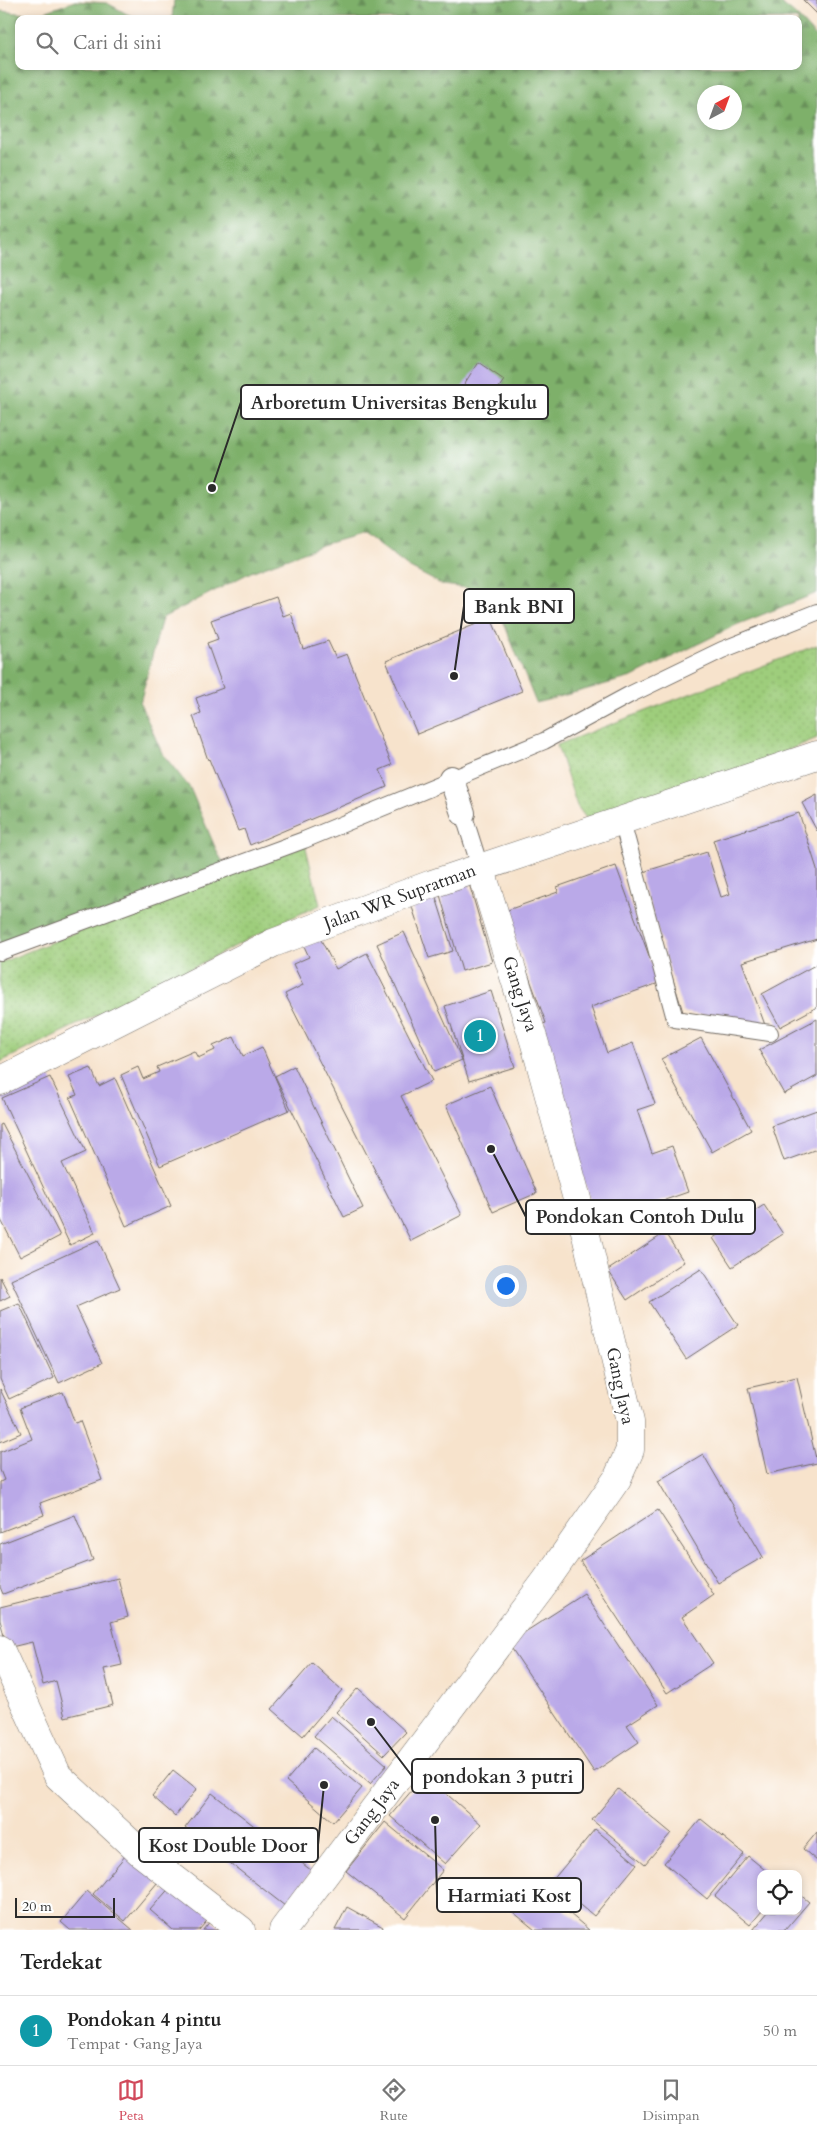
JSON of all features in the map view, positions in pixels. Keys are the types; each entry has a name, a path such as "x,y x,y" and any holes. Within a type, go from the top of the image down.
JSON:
{"main road":[{"name":"Jalan WR Supratman","path":"0,1081 273,943 480,867 817,755"},
{"name":"Gang Jaya","path":"283,1930 546,1582 616,1479 630,1450 630,1422 581,1214 535,1044 480,867"},
{"path":"0,1648 58,1776 142,1853 241,1930"}],"street":[{"path":"451,778 463,813"}],"lane":[{"path":"0,952 304,840 544,741 628,695 722,650 817,612"},
{"path":"463,813 480,867"},
{"path":"622,821 675,1019 770,1033"}],"green space":[{"path":"174,0 774,0 795,15 172,15"},
{"path":"75,1 107,3 129,15 36,15"},
{"path":"0,11 36,15 15,15 15,70 802,70 802,22 817,38 817,593 736,625 632,677 536,703 491,591 443,585 408,567 364,533 322,545 251,572 162,618 140,703 162,753 190,788 218,854 227,868 0,952"},
{"path":"817,645 817,738 760,762 586,818 577,806 557,745"},
{"path":"304,840 320,905 0,1062 0,963"}],"building":[{"path":"803,0 817,0 817,14"},
{"path":"478,362 504,380 486,408 460,391"},
{"path":"276,597 283,616 291,613 303,649 328,641 336,658 347,654 392,765 380,770 387,787 250,845 244,829 238,831 208,760 193,716 201,713 196,698 223,688 207,643 218,639 211,620"},
{"path":"491,618 522,691 417,734 386,661"},
{"path":"817,795 817,831 802,803"},
{"path":"799,813 817,869 817,939 742,962 765,1025 683,1012 640,873 707,852 721,897 730,894 713,840"},
{"path":"616,866 659,983 591,1007 607,1053 633,1043 655,1104 637,1110 652,1153 672,1146 688,1192 599,1223 567,1135 551,1073 557,1071 540,1025 546,1023 505,911 558,892 557,887"},
{"path":"468,880 492,962 462,971 438,888"},
{"path":"434,891 453,951 429,958 409,898"},
{"path":"404,932 462,1060 434,1072 377,944"},
{"path":"320,938 336,969 367,953 432,1081 401,1096 462,1215 411,1241 285,994 303,985 293,964 309,957 304,946"},
{"path":"817,964 817,1007 780,1027 762,994"},
{"path":"491,991 515,1067 469,1081 445,1006"},
{"path":"817,1019 817,1076 784,1094 759,1050"},
{"path":"234,1037 243,1056 262,1047 289,1110 160,1166 121,1075 138,1067 143,1079 159,1072 157,1067 194,1051 198,1058 215,1050 213,1046"},
{"path":"701,1038 751,1130 712,1152 661,1059"},
{"path":"294,1066 363,1208 344,1217 275,1076"},
{"path":"91,1068 99,1086 115,1078 171,1206 126,1226 70,1098 77,1095 69,1077"},
{"path":"50,1077 86,1152 62,1163 95,1233 70,1245 2,1098"},
{"path":"490,1086 537,1193 493,1212 446,1105"},
{"path":"817,1110 817,1149 784,1161 772,1126"},
{"path":"2,1124 60,1236 20,1257 0,1218 0,1125"},
{"path":"764,1205 783,1234 732,1267 713,1238"},
{"path":"665,1233 684,1262 627,1300 608,1270"},
{"path":"98,1240 120,1288 76,1307 102,1363 59,1383 11,1280"},
{"path":"701,1269 738,1325 686,1359 649,1302"},
{"path":"0,1277 10,1296 0,1301"},
{"path":"19,1303 54,1378 9,1399 0,1379 0,1311"},
{"path":"797,1377 817,1463 767,1474 748,1388"},
{"path":"0,1389 21,1433 0,1442"},
{"path":"63,1392 75,1423 80,1421 102,1480 40,1503 44,1515 0,1532 0,1482 4,1480 0,1470 0,1452 32,1439 20,1408"},
{"path":"703,1454 763,1557 718,1583 658,1481"},
{"path":"658,1510 714,1595 682,1617 713,1663 667,1693 580,1561"},
{"path":"75,1515 93,1560 3,1594 0,1587 0,1544"},
{"path":"118,1578 128,1617 111,1622 122,1665 104,1669 113,1705 65,1717 56,1681 43,1685 32,1642 7,1648 0,1620 0,1607"},
{"path":"584,1594 658,1705 627,1725 639,1742 594,1772 508,1643"},
{"path":"312,1663 342,1690 303,1736 272,1709"},
{"path":"358,1688 406,1732 384,1755 336,1712"},
{"path":"331,1716 387,1765 370,1784 314,1736"},
{"path":"314,1748 362,1788 333,1822 286,1781"},
{"path":"173,1770 197,1789 175,1816 152,1796"},
{"path":"425,1775 481,1824 445,1864 390,1816"},
{"path":"618,1789 671,1833 645,1864 592,1820"},
{"path":"212,1793 312,1871 285,1906 185,1828"},
{"path":"701,1819 744,1854 707,1899 664,1863"},
{"path":"385,1822 443,1870 405,1918 346,1871"},
{"path":"595,1829 637,1864 594,1916 552,1881"},
{"path":"817,1832 817,1861 803,1849"},
{"path":"131,1849 163,1876 125,1921 93,1894"},
{"path":"748,1856 765,1870 757,1870 757,1915 759,1915 750,1925 715,1896"},
{"path":"530,1880 589,1930 535,1930 507,1907"},
{"path":"173,1884 211,1916 199,1930 173,1930 150,1910"},
{"path":"87,1891 133,1930 70,1930 61,1922"},
{"path":"802,1896 809,1902 802,1910"},
{"path":"347,1907 383,1927 382,1930 335,1930"},
{"path":"766,1915 798,1915 785,1930 753,1930"},
{"path":"211,1920 222,1930 203,1930"}],"place":[{"name":"Arboretum Universitas Bengkulu","path":"212,488"},
{"name":"Bank BNI","path":"454,676"},
{"name":"Pondokan 4 pintu","path":"480,1036"},
{"name":"Pondokan Contoh Dulu","path":"491,1149"},
{"name":"pondokan 3 putri","path":"371,1722"},
{"name":"Kost Double Door","path":"324,1785"},
{"name":"Harmiati Kost","path":"435,1820"}]}
